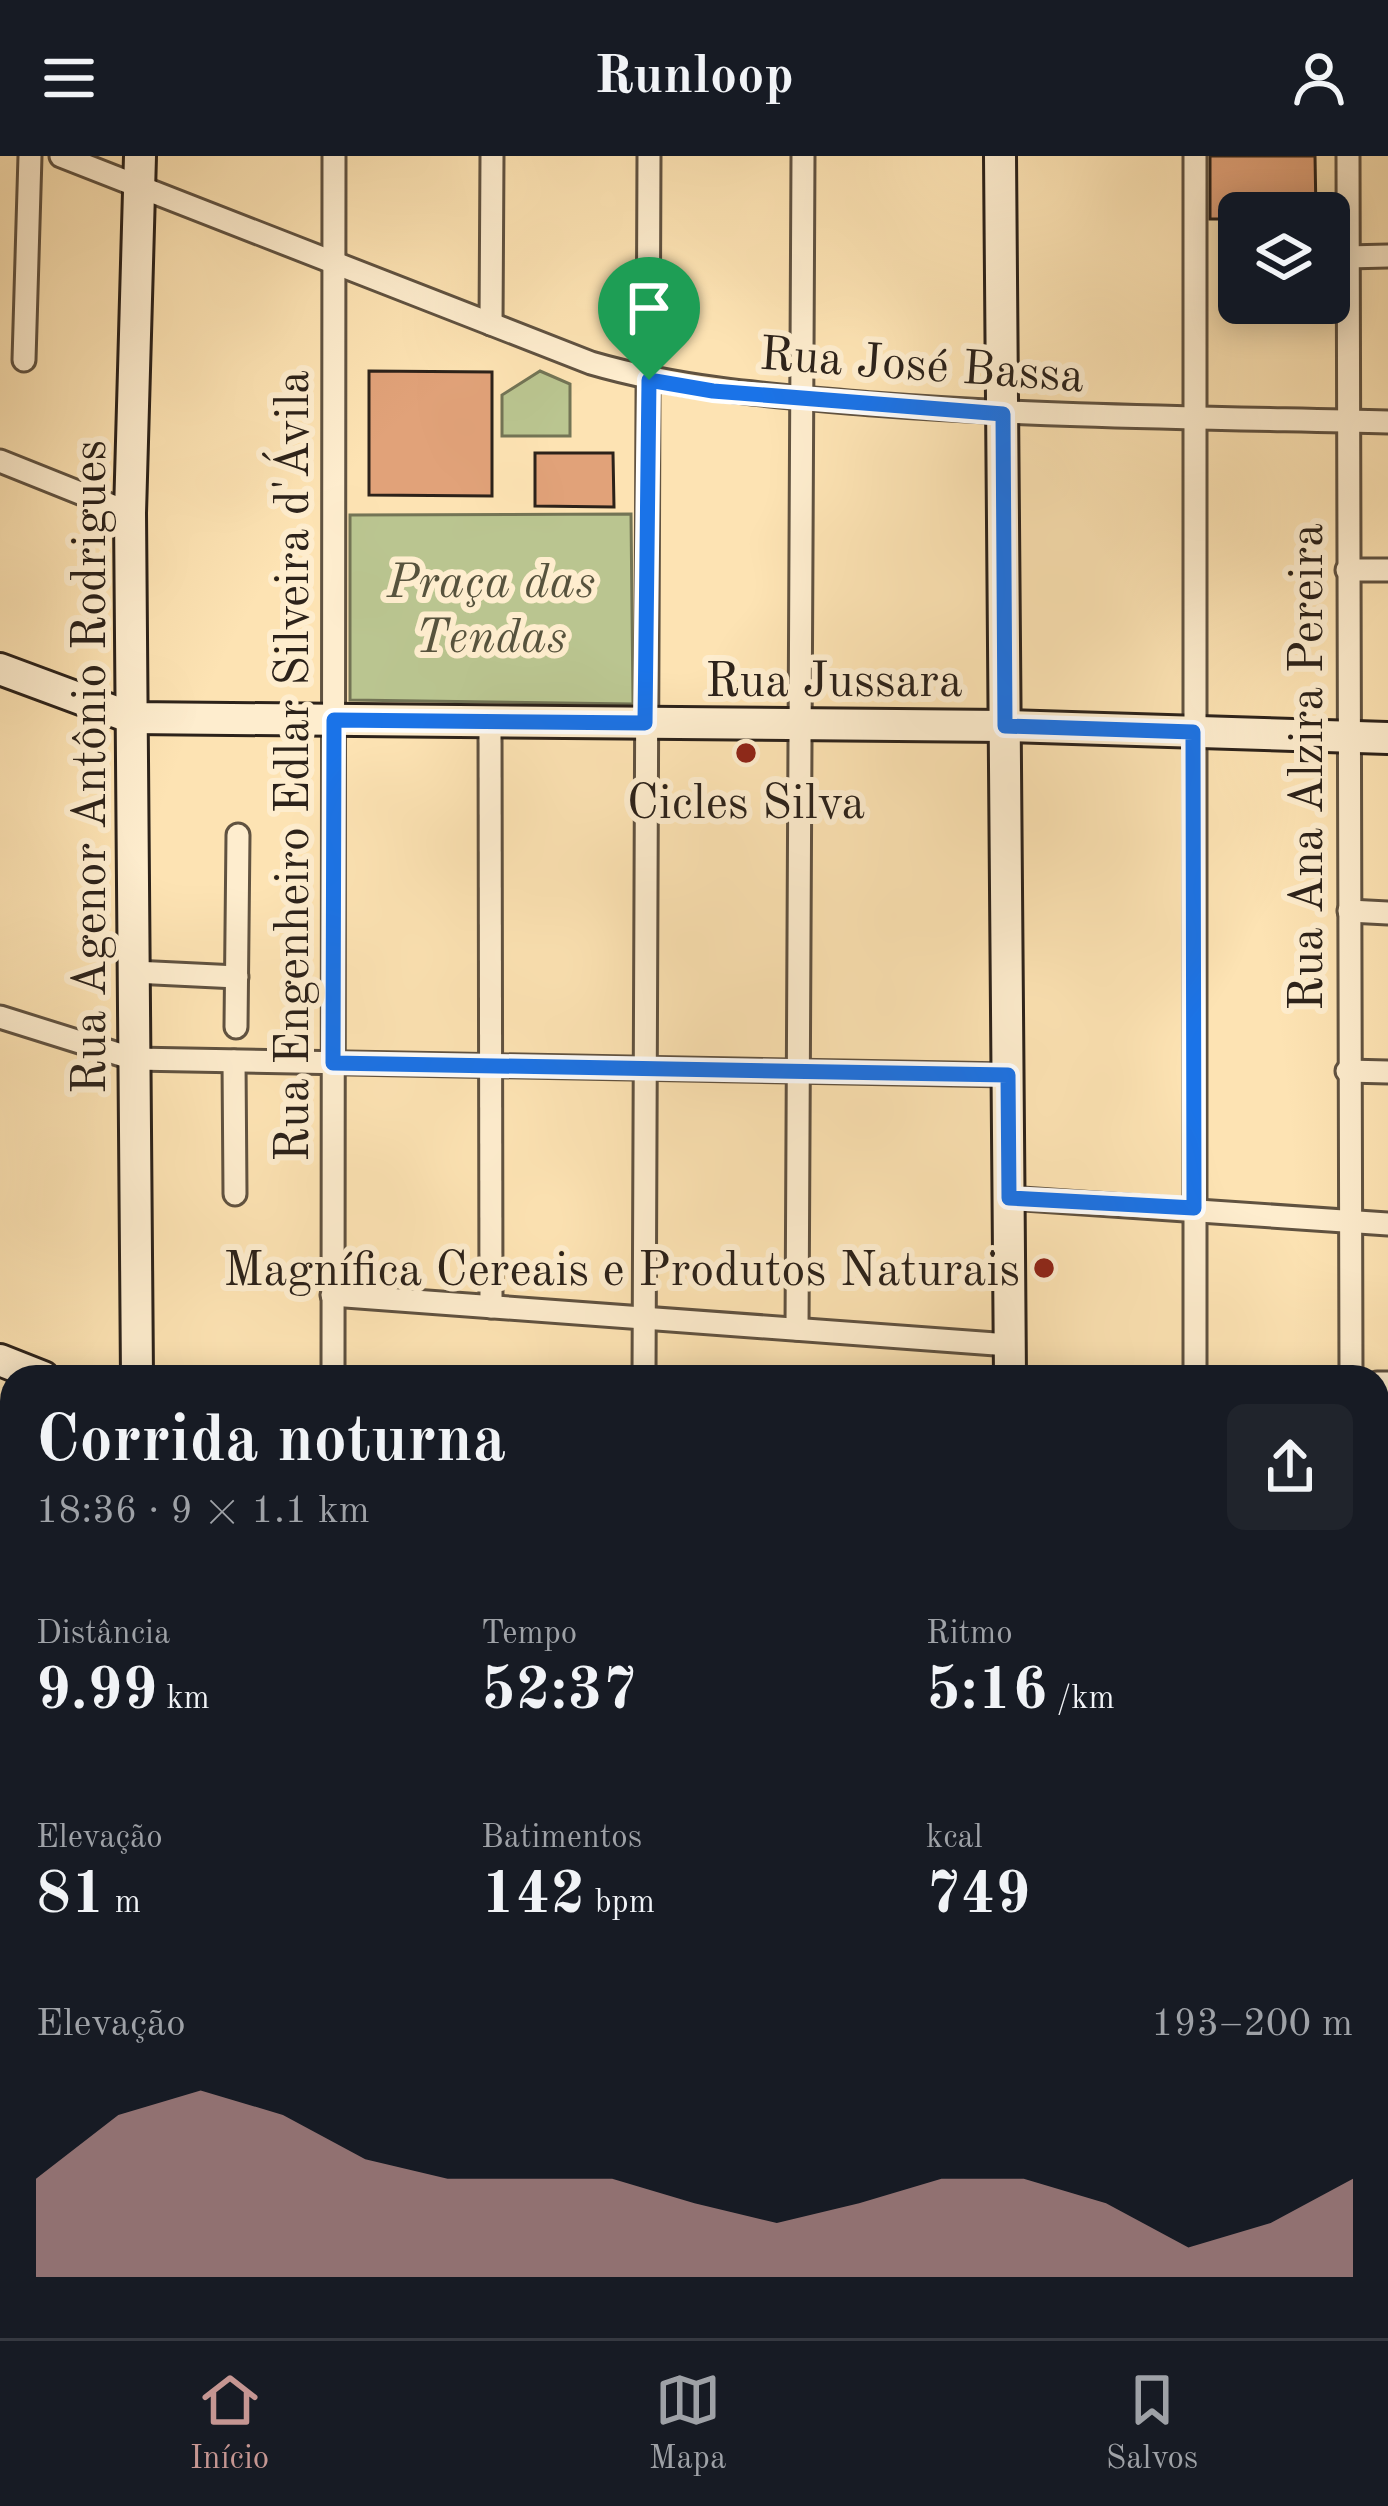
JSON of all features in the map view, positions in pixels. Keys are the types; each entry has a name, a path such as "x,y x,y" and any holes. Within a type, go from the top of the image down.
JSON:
{"street":[{"path":"24,360 29,156"},
{"name":"Rua José Bassa","path":"61,156 490,324 649,380 1003,414 1388,422"},
{"name":"Rua Agenor Antônio Rodrigues","path":"137,1365 130,513 140,156"},
{"name":"Rua Engenheiro Edlar Silveira d'Ávila","path":"333,1365 334,156"},
{"path":"490,324 492,156"},
{"path":"644,1365 649,156"},
{"path":"797,1329 803,156"},
{"path":"1000,156 1010,1365"},
{"path":"1195,156 1195,1365"},
{"name":"Rua Ana Alzira Pereira","path":"1348,156 1348,192"},
{"path":"1350,257 1388,256"},
{"name":"Rua Ana Alzira Pereira","path":"1347,324 1351,1365"},
{"path":"0,460 130,513"},
{"path":"1347,571 1388,570"},
{"name":"Rua Jussara","path":"0,669 132,718 1005,726 1388,738"},
{"path":"490,722 491,1307"},
{"path":"236,1027 238,835"},
{"path":"1349,911 1388,913"},
{"path":"134,972 237,977"},
{"path":"0,1017 134,1059 1008,1075"},
{"path":"234,1061 235,1194"},
{"path":"1347,1070 1388,1072"},
{"path":"1009,1198 1388,1224"},
{"path":"332,1295 1010,1345"}],"green space":[{"path":"540,371 570,384 570,436 502,436 502,395"},
{"name":"Praça das Tendas","path":"631,514 633,704 350,700 350,515"}],"building":[{"path":"1210,156 1315,156 1316,192 1218,192 1218,219 1210,219"},
{"path":"369,371 492,372 492,496 369,495"},
{"path":"535,453 613,453 614,507 535,506"}],"place":[{"name":"Cicles Silva","path":"746,753"},
{"name":"Magnífica Cereais e Produtos Naturais","path":"1044,1268"}],"route":[{"path":"649,380 713,391 1003,414 1005,726 1193,732 1194,1208 1009,1198 1008,1075 333,1063 334,720 645,723 649,380"}]}
